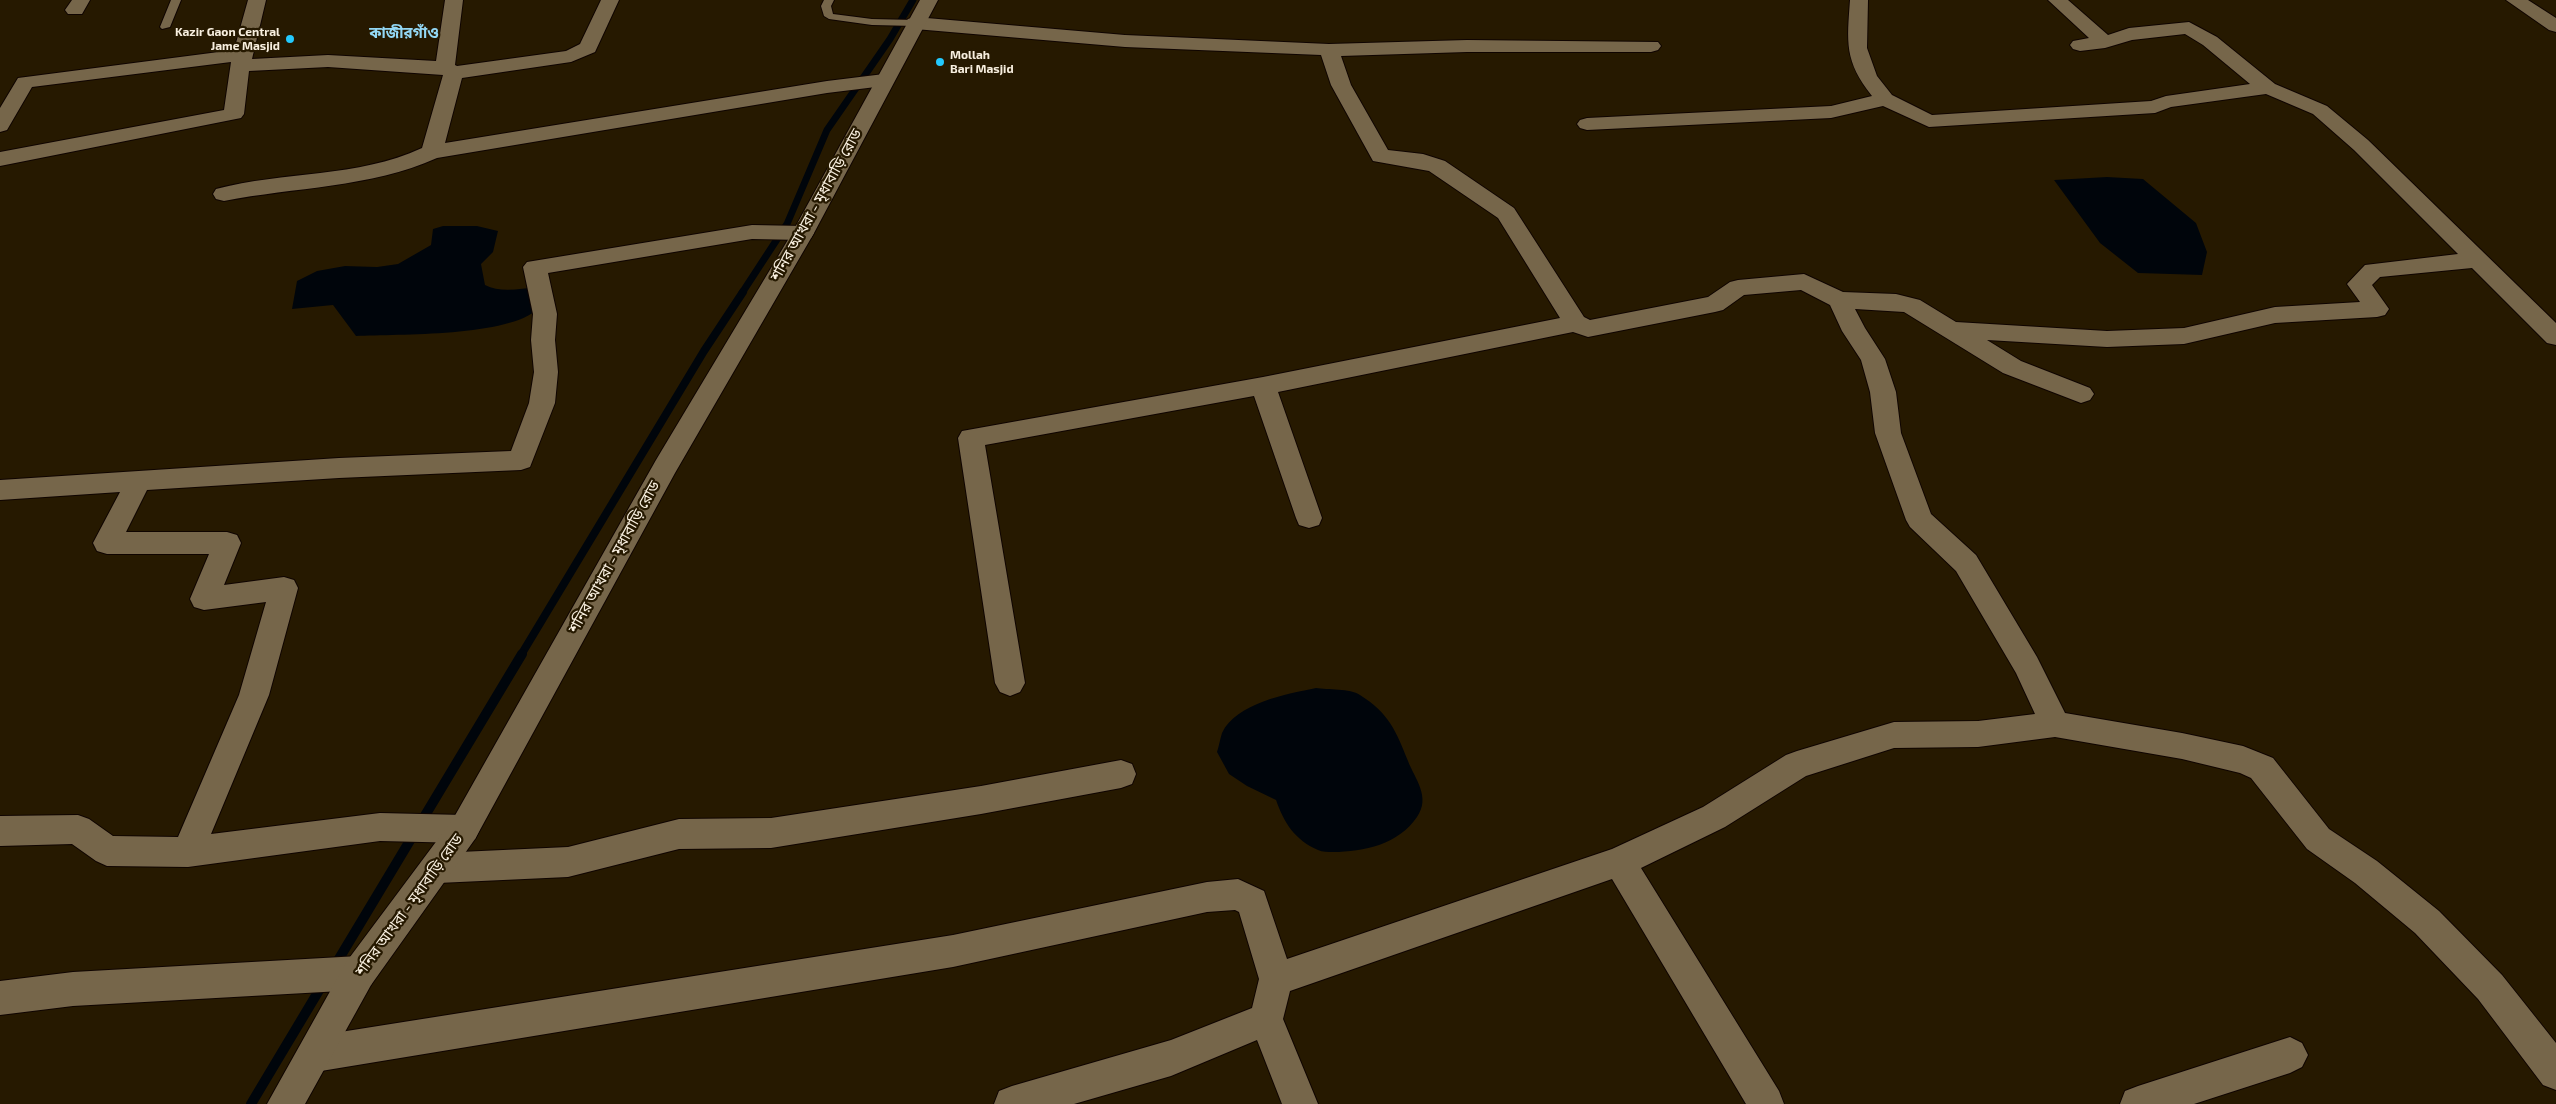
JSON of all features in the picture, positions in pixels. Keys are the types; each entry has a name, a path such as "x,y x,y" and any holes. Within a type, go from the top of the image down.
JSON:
{"street":[{"path":"0,159 234,114 242,60 257,0"},
{"path":"432,152 449,70 454,0"},
{"path":"0,126 25,82 242,60 328,62 449,70 571,56 588,48 610,0"},
{"name":"শনির আখরা - মৃধাবাড়ি রোড","path":"285,1104 316,1054 359,973 438,868 456,828 665,467 796,233 877,81 929,0"},
{"path":"1858,0 1857,48 1867,77 1885,100 1929,121 2155,107 2166,102 2268,88"},
{"path":"2057,0 2105,42"},
{"path":"2515,0 2556,26"},
{"path":"915,23 1124,41 1276,46 1329,50 1468,46 1651,46"},
{"path":"2080,45 2105,42 2129,34 2188,28 2210,41 2238,66 2268,88 2320,110 2338,125 2556,337"},
{"path":"1329,50 1341,85 1381,156 1423,161 1437,166 1506,214 1557,291 1574,323"},
{"path":"224,194 260,186 337,177 404,164 432,152 826,87 877,81"},
{"path":"1587,124 1831,112 1885,100"},
{"path":"0,490 329,468 521,460 542,403 546,372 542,340 545,314 535,267 752,232 796,233"},
{"path":"1948,330 2106,339 2184,336 2275,314 2377,309 2360,284 2373,270 2477,260"},
{"path":"1010,683 971,438 1263,386 1574,323 1588,329 1715,304 1738,288 1804,282 1840,300 1896,302 1912,306 1948,330 2012,366 2081,394"},
{"path":"1840,300 1854,331 1873,360 1883,392 1888,433 1920,520 1966,563 2027,666 2055,724"},
{"path":"1263,386 1309,518"},
{"path":"138,482 107,543 227,543 204,599 284,588 254,695 188,852"},
{"path":"1276,979 1619,862 1714,817 1797,766 1885,737 1894,735 1978,734 2055,724 2182,746 2243,760 2262,768 2318,839 2366,872 2427,922 2484,981 2556,1072"},
{"path":"438,868 568,862 679,834 771,833 981,800 1121,774"},
{"path":"0,831 78,828 107,851 188,852 380,827 456,828"},
{"path":"1619,862 1766,1104"},
{"path":"316,1054 953,951 1207,897 1238,894 1252,902 1276,979 1266,1019 1300,1104"},
{"path":"0,998 73,989 359,973"},
{"path":"1012,1104 1171,1058 1266,1019"},
{"path":"2138,1104 2290,1056"}],"lane":[{"path":"165,27 176,0"},
{"path":"829,0 826,6 829,16 872,22 915,23"}],"shaded area":[{"path":"2107,177 2143,179 2196,223 2207,252 2202,275 2138,273 2100,243 2054,180"},
{"path":"443,226 477,226 498,231 493,252 481,264 485,285 504,290 536,287 539,308 525,317 480,329 425,334 356,336 333,305 292,309 297,281 317,271 345,266 377,267 398,264 431,245 433,229"},
{"path":"1316,688 1345,690 1356,693 1378,709 1395,732 1420,788 1422,802 1421,810 1417,817 1401,834 1380,845 1345,852 1323,852 1310,846 1291,830 1276,800 1247,786 1229,774 1217,752 1222,733 1239,714 1263,701"}],"waterway":[{"path":"742,293 787,224 827,130 890,39 913,0"},
{"path":"521,655 704,351 743,292"},
{"path":"334,967 522,654"},
{"path":"251,1104 324,982"}],"place":[{"name":"Kazir Gaon Central Jame Masjid","path":"290,39"},
{"name":"Mollah Bari Masjid","path":"940,62"}],"district":[{"name":"কাজীরগাঁও","path":"404,33"}]}
